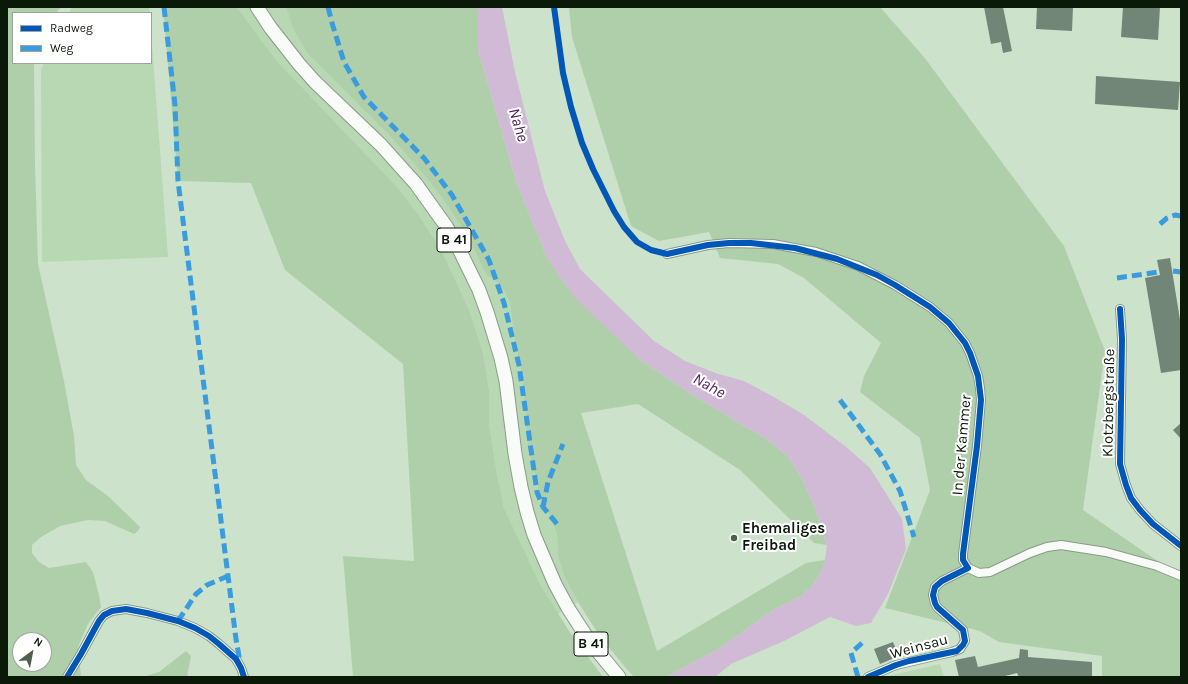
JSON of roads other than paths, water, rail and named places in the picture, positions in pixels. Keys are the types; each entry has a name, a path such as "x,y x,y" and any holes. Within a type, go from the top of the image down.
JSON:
{"main road":[{"name":"B 41","path":"257,7 270,27 315,82 381,145 412,179 432,205 458,247 476,282 485,305 501,358 506,381 515,454 527,512 544,560 568,608 590,642 619,677"}],"street":[{"name":"In der Kammer","path":"667,254 708,245 729,243 773,244 816,252 858,266 895,284 930,307 949,323 964,342 970,354 978,376 981,400 977,446 963,554 968,568"},
{"name":"Klotzbergstraße","path":"1120,309 1122,339 1120,464 1131,498 1153,524 1181,546"},
{"path":"968,568 978,573 990,572 1030,553 1047,547 1061,545 1106,552 1157,566 1181,576"},
{"name":"Weinsau","path":"868,677 896,665 960,649 965,641 963,630 938,607 933,595 938,584 968,568"},
{"path":"67,677 99,621 104,615 112,611 126,609 178,621 209,636 236,659 244,677"}],"water":[{"name":"Nahe","path":"478,7 502,7 515,72 545,191 565,241 580,269 654,341 685,361 718,374 744,381 772,396 804,415 845,446 870,468 902,519 906,549 888,594 871,623 856,626 830,617 784,641 731,664 715,677 666,677 720,648 773,610 801,596 813,585 822,570 827,545 815,508 801,477 787,455 766,439 688,392 638,358 576,299 557,274 546,255 517,184 478,50"}],"place":[{"name":"Ehemaliges Freibad","path":"734,538"}]}
